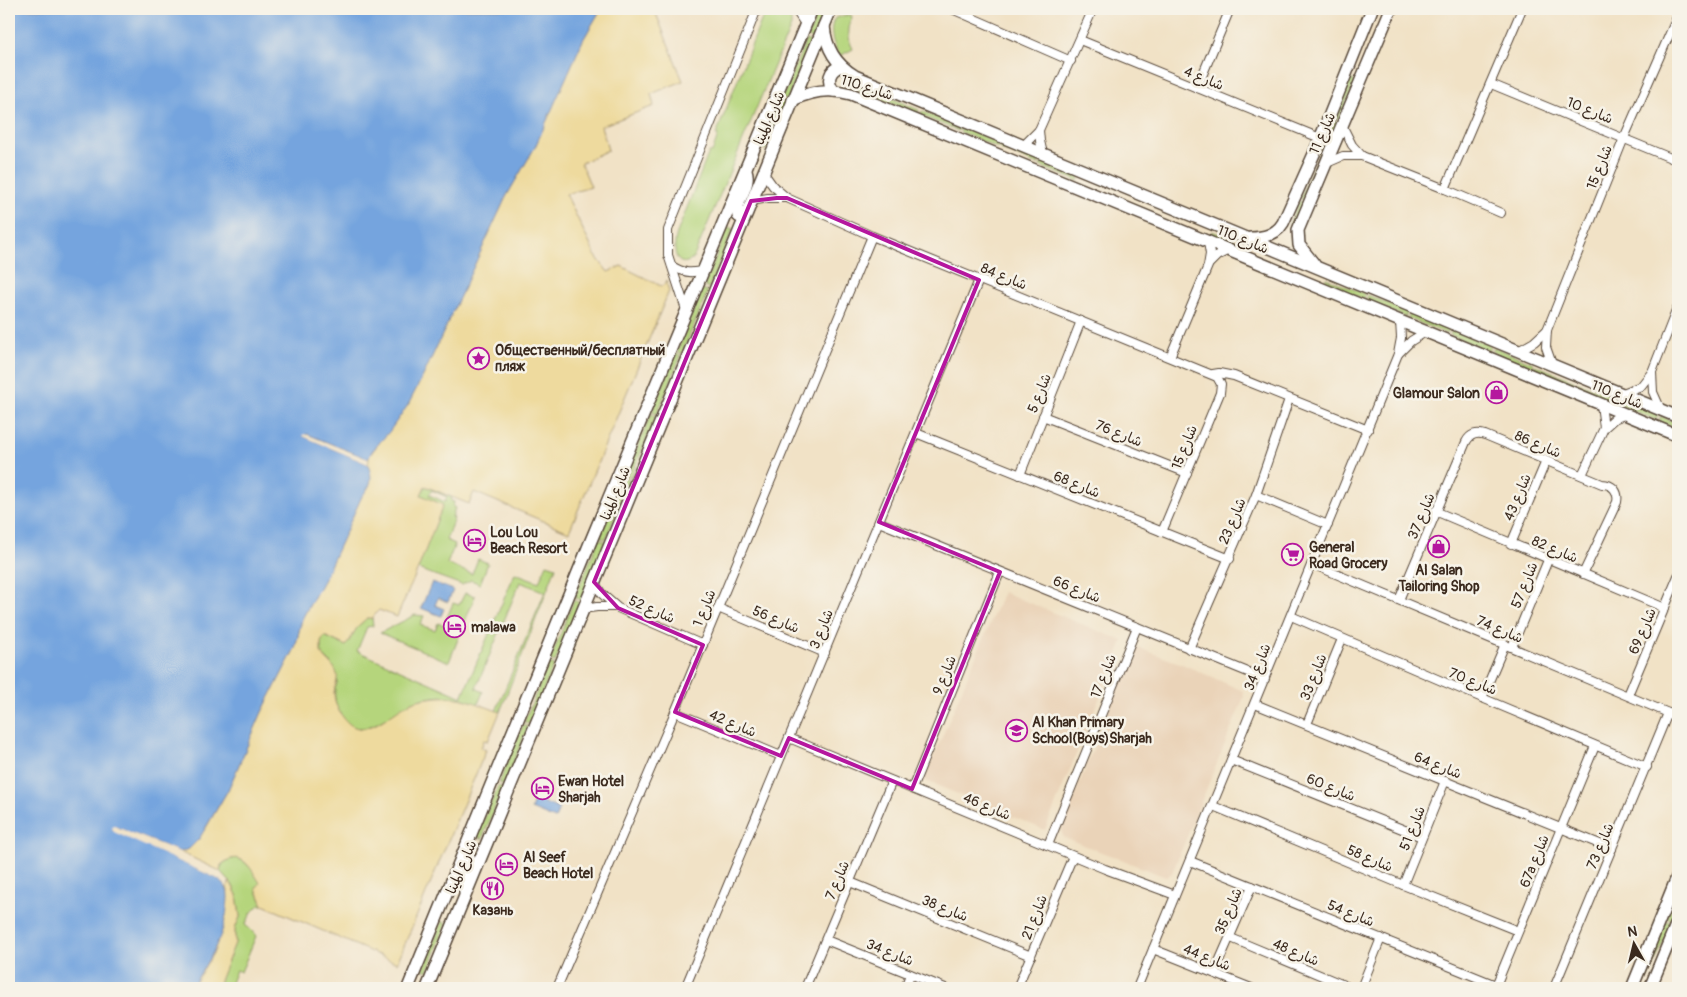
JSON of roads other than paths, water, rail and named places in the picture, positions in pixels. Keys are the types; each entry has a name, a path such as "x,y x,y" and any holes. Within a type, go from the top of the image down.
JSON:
{"main road":[{"name":"شارع المينا","path":"408,988 812,9"},
{"name":"شارع المينا","path":"427,988 831,9"},
{"name":"شارع 11","path":"1247,238 1268,236 1281,226 1320,138 1372,9"},
{"name":"شارع 11","path":"1317,267 1300,245 1298,235 1300,225 1391,9"},
{"path":"1361,80 1358,66 1369,36 1366,24"},
{"name":"شارع 110","path":"824,25 827,44 835,60 855,76 1678,417"},
{"path":"834,91 829,83 829,77 833,70 841,66"},
{"name":"شارع 110","path":"793,100 817,91 834,91 858,97 1678,436"},
{"path":"744,219 738,216 737,211 748,182 746,168"},
{"path":"1123,206 1126,202 1133,200 1169,214 1186,213"},
{"path":"1288,274 1296,270 1315,276 1318,272 1317,267"},
{"path":"465,850 469,855 470,861 464,880 466,894"},
{"path":"1632,988 1678,875"},
{"path":"1650,988 1678,920"}],"street":[{"path":"687,312 667,248 667,236 670,224 757,9"},
{"path":"795,9 805,24"},
{"path":"952,9 1071,61"},
{"path":"1023,146 1039,130 1093,9"},
{"path":"1197,88 1230,9"},
{"path":"1445,188 1522,9"},
{"name":"شارع 15","path":"1552,364 1546,347 1547,330 1624,138 1678,15"},
{"name":"شارع 4","path":"1080,40 1320,138"},
{"name":"شارع 10","path":"1491,84 1678,161"},
{"path":"1342,125 1348,139 1362,156"},
{"path":"1039,130 1043,154"},
{"path":"1325,164 1343,156 1362,156 1445,188 1501,213"},
{"name":"شارع 84","path":"763,172 773,186 787,198 872,236 1213,374 1219,373 1234,376 1368,430"},
{"name":"شارع 84","path":"751,201 768,198 787,198"},
{"name":"شارع 1","path":"557,988 675,712 872,236"},
{"path":"1170,356 1208,266 1210,254 1208,242"},
{"path":"1208,266 1217,256 1228,250"},
{"path":"672,266 690,273 703,270"},
{"name":"شارع 3","path":"685,988 979,280"},
{"path":"1623,393 1641,386 1652,372 1678,306"},
{"name":"شارع 5","path":"1020,475 1081,321"},
{"name":"شارع 34","path":"1137,988 1398,354 1400,321"},
{"name":"شارع 15","path":"1518,351 1534,342 1547,330"},
{"name":"شارع 34","path":"1398,354 1411,341 1427,331"},
{"path":"1652,372 1653,392 1661,410"},
{"name":"شارع 15","path":"1162,532 1221,389 1220,380 1213,374"},
{"name":"شارع 23","path":"1189,649 1230,559 1256,495 1289,399"},
{"path":"1601,404 1604,428"},
{"path":"1582,475 1604,428 1626,414"},
{"name":"شارع 76","path":"1043,416 1187,473"},
{"name":"شارع 68","path":"916,433 1230,559"},
{"name":"شارع 86","path":"1466,442 1472,435 1481,434 1582,475 1602,484 1608,489 1613,496 1614,508 1583,574"},
{"name":"شارع 37","path":"1399,600 1435,511 1466,442"},
{"name":"شارع 43","path":"1511,544 1546,461"},
{"path":"1256,495 1328,525"},
{"name":"شارع 82","path":"1435,511 1665,608"},
{"name":"شارع 66","path":"879,522 1265,679"},
{"name":"شارع 57","path":"1482,698 1548,560"},
{"name":"شارع 74","path":"1312,564 1678,717"},
{"name":"شارع 9","path":"912,789 1000,572"},
{"name":"شارع 69","path":"1628,695 1678,576"},
{"name":"شارع 52","path":"594,582 607,599 618,608"},
{"name":"شارع 52","path":"583,609 604,606 618,608 703,645"},
{"name":"شارع 56","path":"718,608 825,653"},
{"name":"شارع 70","path":"1291,616 1646,767"},
{"name":"شارع 17","path":"1048,846 1136,627"},
{"name":"شارع 33","path":"1307,724 1342,639"},
{"name":"شارع 64","path":"1255,704 1612,849"},
{"name":"شارع 42","path":"675,712 781,756"},
{"name":"شارع 73","path":"1554,988 1668,713"},
{"name":"شارع 46","path":"789,738 1048,846 1175,895"},
{"name":"67a شارع","path":"1498,987 1518,931 1595,746"},
{"name":"شارع 60","path":"1231,760 1422,837"},
{"name":"شارع 7","path":"806,988 892,781"},
{"name":"شارع 51","path":"1403,885 1445,781"},
{"name":"شارع 58","path":"1213,806 1518,931"},
{"name":"شارع 21","path":"1017,988 1073,856"},
{"name":"شارع 54","path":"1190,861 1498,987"},
{"name":"شارع 38","path":"850,882 1032,956"},
{"name":"شارع 35","path":"1214,973 1231,938 1252,886"},
{"name":"شارع 48","path":"1231,938 1351,988"},
{"path":"1360,988 1381,938"},
{"name":"شارع 34","path":"826,940 945,988"},
{"name":"شارع 44","path":"1153,949 1251,988"},
{"path":"905,988 910,974"}],"water":[{"path":"9,9 601,9 583,40 535,147 506,197 408,405 389,432 372,451 368,459 307,434 303,436 368,464 371,482 362,496 325,577 302,619 295,648 262,712 228,790 199,839 189,849 180,852 116,827 112,830 216,878 226,887 228,903 219,940 192,988 9,988"},
{"path":"432,582 453,590 448,602 438,598 435,605 444,609 441,616 421,608"},
{"path":"535,799 559,809 555,819 531,809"}],"place":[{"name":"Общественный/бесплатный пляж","path":"479,358"},
{"name":"Glamour Salon","path":"1496,393"},
{"name":"Lou Lou Beach Resort","path":"474,540"},
{"name":"Al Salan Tailoring Shop","path":"1439,547"},
{"name":"General Road Grocery","path":"1293,555"},
{"name":"malawa","path":"455,627"},
{"name":"Al Khan Primary School(Boys)Sharjah","path":"1016,730"},
{"name":"Ewan Hotel Sharjah","path":"542,789"},
{"name":"Al Seef Beach Hotel","path":"507,865"},
{"name":"Казань","path":"493,888"}]}
